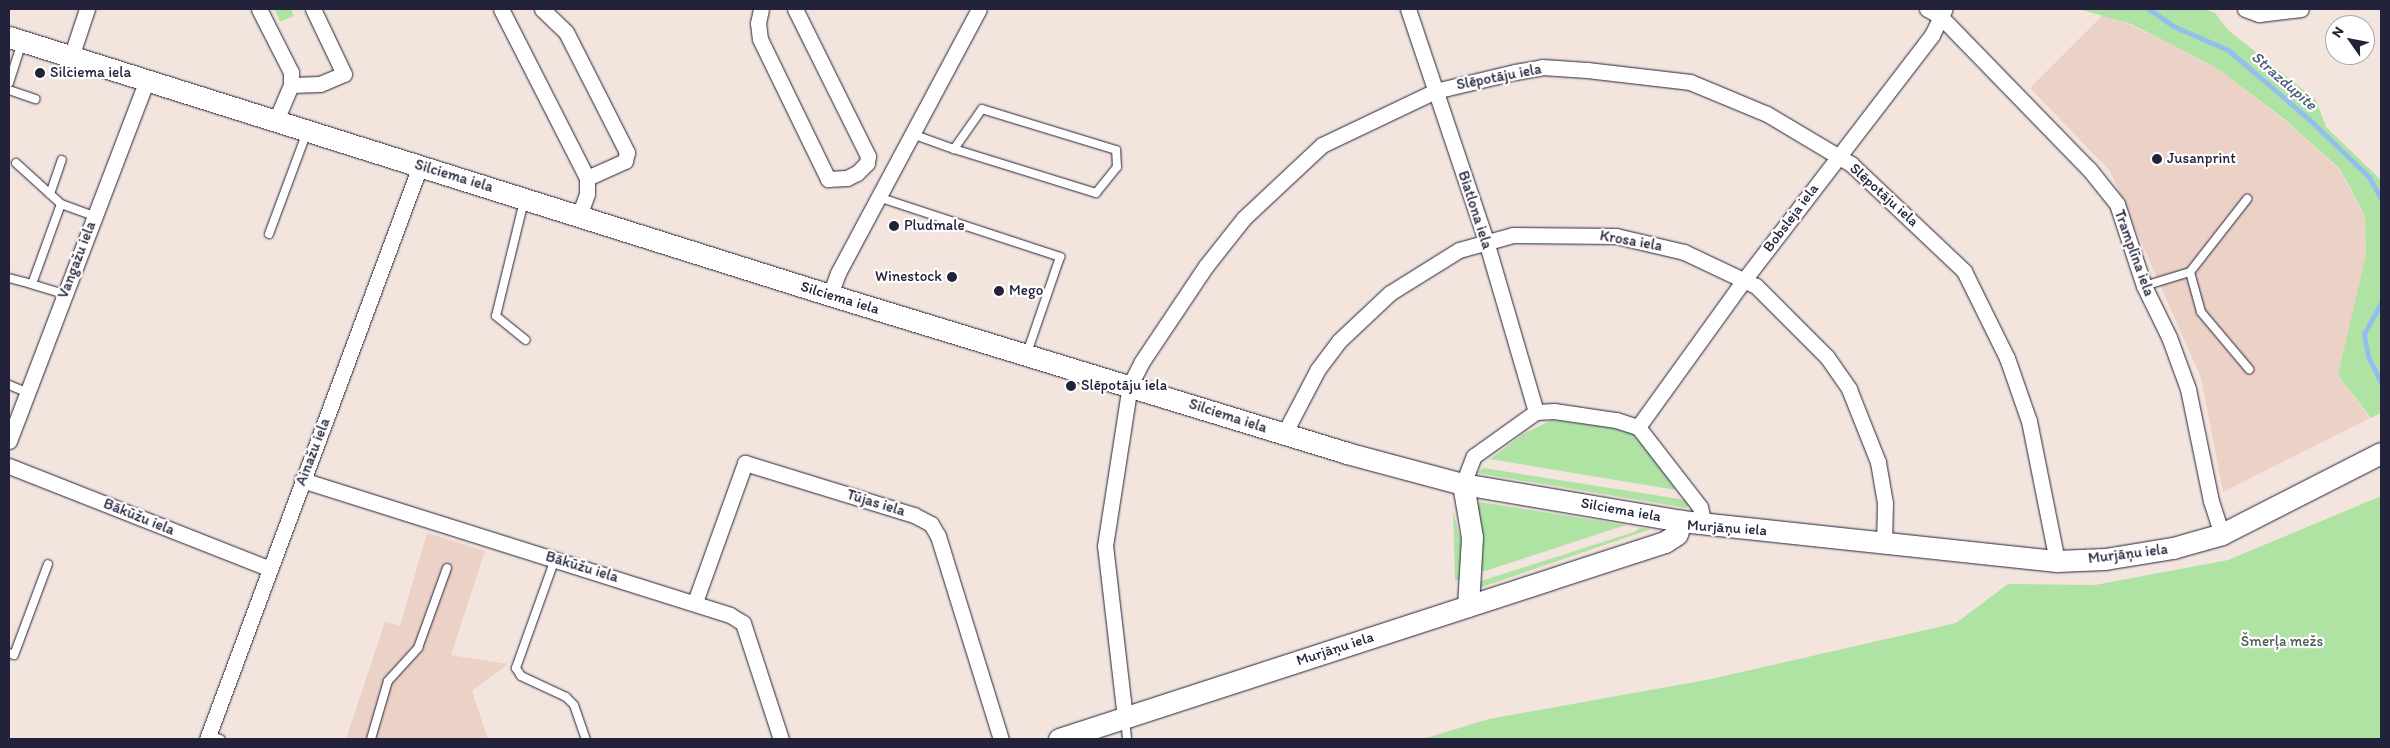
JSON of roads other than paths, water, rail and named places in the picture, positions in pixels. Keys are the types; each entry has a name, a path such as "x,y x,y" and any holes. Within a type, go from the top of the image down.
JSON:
{"street":[{"path":"71,57 87,9"},
{"path":"259,9 291,72 291,85 276,121"},
{"path":"291,85 320,84 344,74 313,9"},
{"path":"501,9 587,178 587,194 579,216"},
{"path":"542,9 566,32 627,152 625,161 587,178"},
{"path":"761,9 758,24 760,38 828,179 847,178 867,163"},
{"path":"796,9 864,145 867,163"},
{"path":"830,295 878,197 979,9"},
{"name":"Biatlona iela","path":"1408,9 1486,241 1536,412"},
{"name":"Tramplīna iela","path":"1927,9 1943,13 2089,169 2117,204 2144,286 2169,336 2188,389 2211,501 2222,534"},
{"path":"2245,9 2259,14 2301,9"},
{"name":"Bobsleja iela","path":"1638,427 1744,280 1932,35 1943,13"},
{"name":"Silciema iela","path":"16,39 830,295 1130,385 1284,434 1463,484 1681,521"},
{"name":"Slēpotāju iela","path":"1125,718 1105,546 1130,385 1206,266 1244,218 1322,145 1435,91 1542,68 1690,82 1767,114 1840,157 1915,223 1964,272 2007,358 2029,420 2057,561"},
{"name":"Vangažu iela","path":"9,440 147,80"},
{"path":"867,163 890,176"},
{"name":"Ainažu iela","path":"212,738 268,568 420,166"},
{"name":"Krosa iela","path":"1284,434 1318,369 1364,315 1390,292 1459,250 1513,235 1616,236 1684,252 1756,286 1827,357 1849,389 1878,462 1885,503 1884,543"},
{"path":"1468,606 1472,537 1463,484 1474,456 1536,412 1563,412 1616,420 1638,427 1700,507 1704,524"},
{"name":"Murjāņu iela","path":"1059,739 1665,542 1677,534 1681,521 2057,561 2105,559 2173,548 2222,534 2381,454"},
{"name":"Tūjas iela","path":"695,602 745,463 914,515 931,524 938,536 1001,739"},
{"name":"Bākūžu iela","path":"9,466 268,568"},
{"name":"Bākūžu iela","path":"302,480 695,602 743,623 781,739"}],"lane":[{"path":"9,83 16,39"},
{"path":"9,90 35,99"},
{"path":"912,134 954,149 1096,194 1117,167 1116,150 982,109 954,149"},
{"path":"269,234 307,130"},
{"path":"50,194 62,160"},
{"path":"16,163 61,204 94,216"},
{"path":"878,197 1060,257 1027,354"},
{"path":"525,199 496,316 526,340"},
{"path":"2144,286 2190,272 2247,199"},
{"path":"32,284 61,204"},
{"path":"2190,272 2201,312 2249,369"},
{"path":"9,278 64,294"},
{"path":"9,385 26,392"},
{"path":"555,559 516,668 522,676 566,697 574,705 586,739"},
{"path":"9,653 14,655 48,564"},
{"path":"372,739 388,681 418,648 447,568"},
{"path":"1125,718 1127,739"}],"waterway":[{"name":"Strazdupīte","path":"2149,9 2173,26 2228,50 2311,121 2369,177 2381,199"},
{"name":"Strazdupīte","path":"2381,303 2364,334 2368,356 2381,383"}],"place":[{"name":"Silciema iela","path":"40,73"},
{"name":"Jusanprint","path":"2157,159"},
{"name":"Pludmale","path":"894,226"},
{"name":"Winestock","path":"952,277"},
{"name":"Mego","path":"999,291"},
{"name":"Slēpotāju iela","path":"1071,386"}],"park label":[{"name":"Šmerļa mežs","path":"2282,642"}]}
